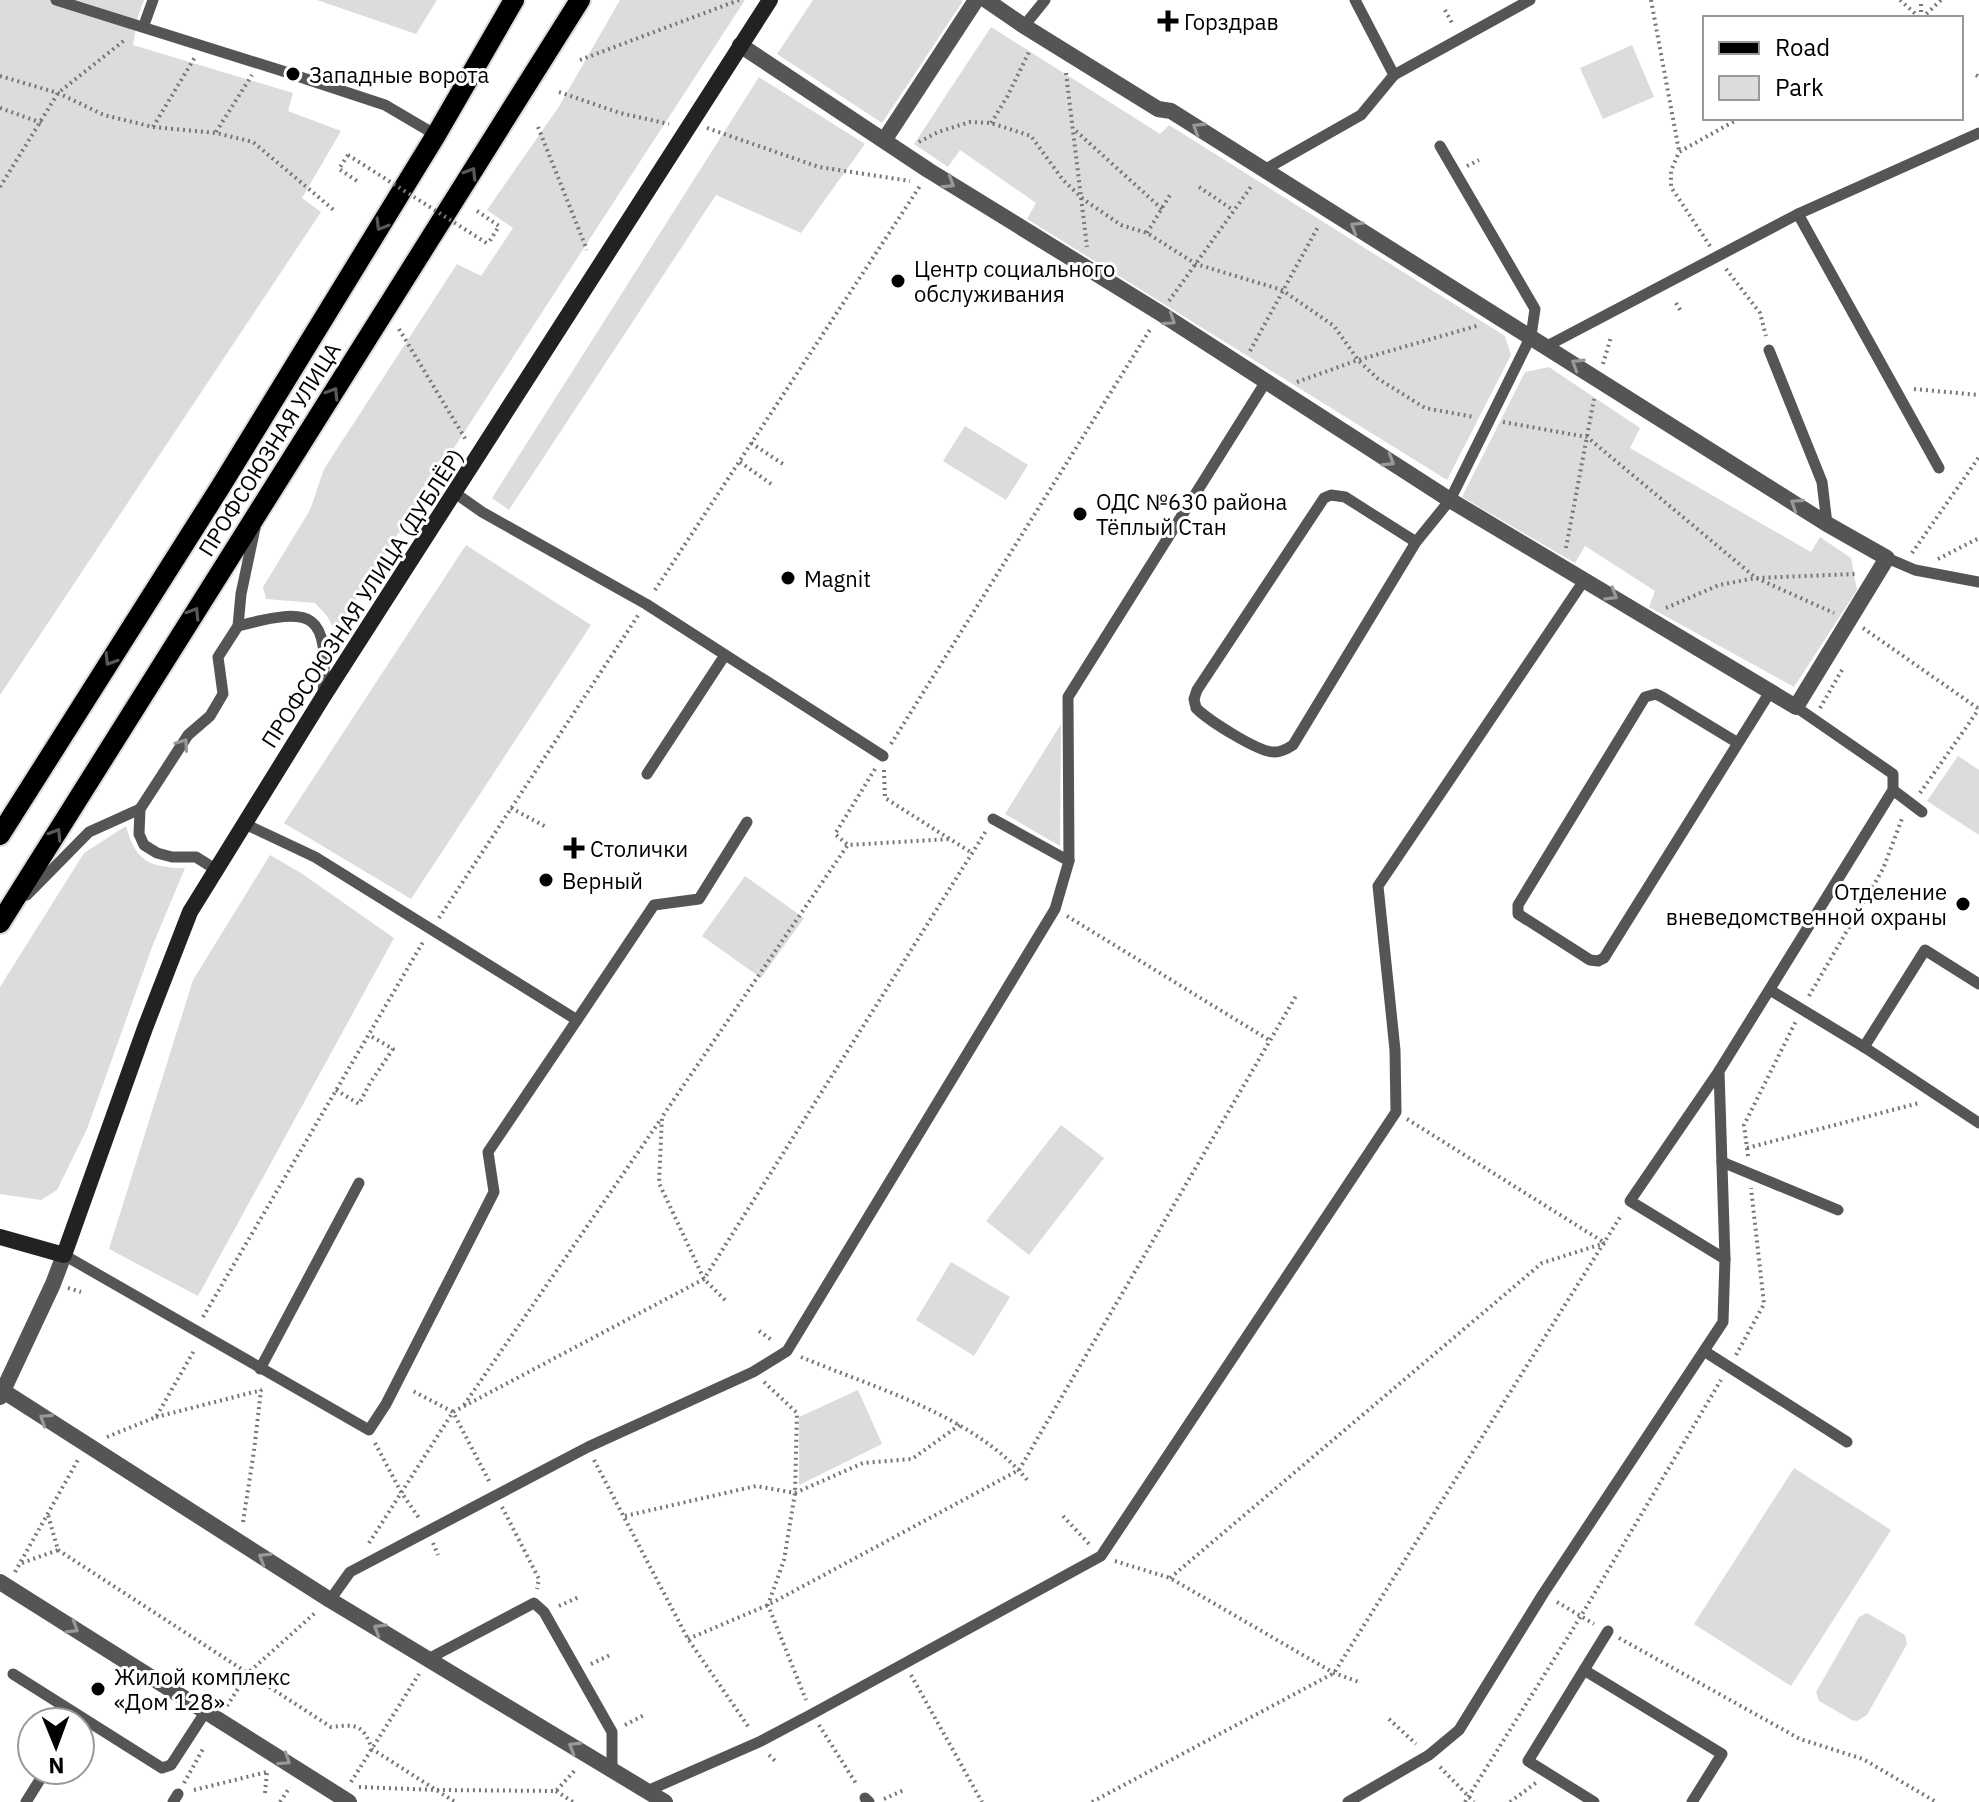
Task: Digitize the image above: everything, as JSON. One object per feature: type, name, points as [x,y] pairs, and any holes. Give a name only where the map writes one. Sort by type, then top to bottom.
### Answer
[{"type":"main road","name":"ПРОФСОЮЗНАЯ УЛИЦА","points":[[0,835],[228,474],[436,135],[514,0]]},
{"type":"main road","name":"ПРОФСОЮЗНАЯ УЛИЦА","points":[[2,920],[580,0]]},
{"type":"street","name":"ПРОФСОЮЗНАЯ УЛИЦА (ДУБЛЁР)","points":[[64,1255],[190,912],[323,697],[770,0]]},
{"type":"street","points":[[885,139],[976,0]]},
{"type":"street","points":[[740,45],[902,151],[925,176],[1088,269],[1450,500],[1796,707],[1887,558],[1827,524],[1171,111],[1158,109],[986,0]]},
{"type":"street","points":[[0,1237],[64,1255],[2,1394],[330,1600],[665,1802]]},
{"type":"street","points":[[4,1584],[349,1802]]},
{"type":"lane","points":[[56,0],[144,25],[385,105],[436,135]]},
{"type":"lane","points":[[144,25],[153,0]]},
{"type":"lane","points":[[1030,30],[1045,0]]},
{"type":"lane","points":[[1355,0],[1394,75]]},
{"type":"lane","points":[[1264,170],[1361,115],[1394,75],[1530,0]]},
{"type":"lane","points":[[1547,346],[1798,214],[1979,133]]},
{"type":"lane","points":[[1416,542],[1345,497],[1324,498],[1197,690],[1194,699],[1196,708],[1272,753],[1284,751],[1293,745],[1416,542],[1450,500],[1531,336],[1535,309],[1440,146]]},
{"type":"lane","points":[[1798,214],[1939,468]]},
{"type":"lane","points":[[1769,350],[1822,482],[1827,524]]},
{"type":"lane","points":[[330,1600],[350,1572],[495,1494],[588,1447],[753,1372],[787,1351],[1055,909],[1069,861],[1068,697],[1271,386]]},
{"type":"lane","points":[[455,493],[482,512],[646,604],[883,756]]},
{"type":"lane","points":[[215,869],[196,857],[172,857],[144,845],[139,834],[140,809],[188,735],[210,716],[223,694],[218,657],[238,626],[241,594],[259,510]]},
{"type":"lane","points":[[1887,558],[1915,570],[1979,582]]},
{"type":"lane","points":[[647,1791],[759,1742],[1101,1556],[1396,1112],[1395,1050],[1378,886],[1585,579]]},
{"type":"lane","points":[[238,626],[287,616],[307,618],[318,628],[324,641],[323,697]]},
{"type":"lane","points":[[647,774],[725,655]]},
{"type":"lane","points":[[1738,743],[1656,694],[1645,697],[1518,905],[1518,914],[1590,960],[1604,958],[1770,692]]},
{"type":"lane","points":[[1725,1259],[1630,1201],[1719,1071],[1893,790],[1893,774],[1796,707]]},
{"type":"lane","points":[[1893,790],[1916,808]]},
{"type":"lane","points":[[2,920],[89,832],[140,809]]},
{"type":"lane","points":[[993,819],[1069,861]]},
{"type":"lane","points":[[64,1255],[369,1430],[397,1382],[494,1192],[488,1152],[654,905],[699,899],[747,822]]},
{"type":"lane","points":[[245,824],[315,857],[577,1020]]},
{"type":"lane","points":[[1864,1047],[1925,950],[1979,984]]},
{"type":"lane","points":[[1770,990],[1979,1123]]},
{"type":"lane","points":[[1348,1802],[1429,1755],[1459,1730],[1543,1594],[1723,1322],[1725,1259],[1719,1071]]},
{"type":"lane","points":[[1722,1162],[1838,1210]]},
{"type":"lane","points":[[260,1369],[359,1183]]},
{"type":"lane","points":[[1704,1351],[1847,1442]]},
{"type":"lane","points":[[428,1659],[534,1603],[544,1612],[612,1732],[612,1770]]},
{"type":"lane","points":[[1594,1802],[1528,1761],[1608,1631]]},
{"type":"lane","points":[[1584,1670],[1722,1754],[1692,1802]]},
{"type":"lane","points":[[13,1674],[59,1706]]},
{"type":"lane","points":[[96,1729],[165,1768],[171,1765],[213,1715]]},
{"type":"path","points":[[580,60],[739,0]]},
{"type":"path","points":[[1651,0],[1679,152],[1671,171],[1671,187],[1717,257]]},
{"type":"path","points":[[1900,0],[1919,16]]},
{"type":"path","points":[[1923,16],[1941,0]]},
{"type":"path","points":[[0,187],[58,93],[144,25]]},
{"type":"path","points":[[991,123],[1007,97],[1030,30]]},
{"type":"path","points":[[153,127],[203,45]]},
{"type":"path","points":[[1062,50],[1075,129],[1088,269]]},
{"type":"path","points":[[216,133],[260,63]]},
{"type":"path","points":[[0,76],[58,93],[104,115],[153,127],[216,133],[253,142],[335,211]]},
{"type":"path","points":[[559,92],[620,113],[669,124]]},
{"type":"path","points":[[0,108],[42,123]]},
{"type":"path","points":[[1679,152],[1736,120]]},
{"type":"path","points":[[156,1417],[195,1349],[205,1311],[431,929],[925,176],[819,167],[690,122]]},
{"type":"path","points":[[902,151],[938,132],[970,122],[991,123],[1031,136],[1063,180],[1083,199],[1121,225],[1147,233],[1196,264],[1282,290],[1334,326],[1358,360],[1377,378],[1425,408],[1587,437],[1756,578],[1850,621],[1883,640],[1979,709],[1916,808],[1897,830],[1883,869],[1801,1010]]},
{"type":"path","points":[[538,127],[596,271]]},
{"type":"path","points":[[1075,129],[1162,209]]},
{"type":"path","points":[[357,181],[339,169],[348,155],[488,244],[499,226],[477,211]]},
{"type":"path","points":[[950,839],[848,845],[835,834],[1160,313],[1264,170]]},
{"type":"path","points":[[1199,187],[1233,210]]},
{"type":"path","points":[[1147,233],[1170,195]]},
{"type":"path","points":[[1241,367],[1328,209]]},
{"type":"path","points":[[1730,275],[1760,313],[1769,350]]},
{"type":"path","points":[[1676,303],[1682,313]]},
{"type":"path","points":[[1271,386],[1502,318]]},
{"type":"path","points":[[399,329],[466,441]]},
{"type":"path","points":[[1562,566],[1599,378],[1611,337]]},
{"type":"path","points":[[1895,388],[1979,395]]},
{"type":"path","points":[[751,443],[786,466]]},
{"type":"path","points":[[1647,616],[1719,585],[1756,578],[1855,574],[1887,558],[1914,552],[1979,457]]},
{"type":"path","points":[[739,461],[774,486]]},
{"type":"path","points":[[1915,570],[1979,538]]},
{"type":"path","points":[[883,756],[885,798],[973,853]]},
{"type":"path","points":[[511,808],[548,828]]},
{"type":"path","points":[[350,1572],[453,1412],[704,1279],[993,819]]},
{"type":"path","points":[[462,1407],[848,845]]},
{"type":"path","points":[[1055,909],[1269,1040]]},
{"type":"path","points":[[688,1639],[768,1605],[1019,1470],[1296,996]]},
{"type":"path","points":[[336,1090],[359,1104],[372,1085],[393,1049],[369,1035]]},
{"type":"path","points":[[1747,1148],[1940,1098]]},
{"type":"path","points":[[1396,1112],[1605,1243]]},
{"type":"path","points":[[662,1117],[659,1183],[704,1279],[725,1300]]},
{"type":"path","points":[[1092,1802],[1334,1673],[1630,1201]]},
{"type":"path","points":[[1359,1682],[1334,1673],[1170,1578],[1542,1263],[1605,1243]]},
{"type":"path","points":[[759,1331],[787,1351],[961,1424],[1019,1470],[1028,1481]]},
{"type":"path","points":[[753,1372],[797,1413],[795,1493],[784,1560],[768,1605],[812,1714],[870,1801],[904,1790]]},
{"type":"path","points":[[397,1382],[453,1412],[539,1579],[534,1603]]},
{"type":"path","points":[[4,1584],[19,1564],[86,1446],[156,1417],[286,1383]]},
{"type":"path","points":[[239,1543],[261,1390]]},
{"type":"path","points":[[624,1516],[756,1486],[795,1493],[863,1463],[912,1459],[961,1424]]},
{"type":"path","points":[[369,1430],[401,1492],[428,1530]]},
{"type":"path","points":[[588,1447],[688,1639],[759,1742]]},
{"type":"path","points":[[48,1512],[58,1550],[331,1727],[360,1727],[372,1749],[455,1802]]},
{"type":"path","points":[[19,1564],[58,1550]]},
{"type":"path","points":[[1543,1594],[1800,1739],[1863,1759],[1936,1802]]},
{"type":"path","points":[[544,1612],[579,1597]]},
{"type":"path","points":[[175,1798],[213,1715],[248,1673],[330,1600]]},
{"type":"path","points":[[578,1671],[610,1655]]},
{"type":"path","points":[[428,1659],[349,1786],[556,1791],[573,1802]]},
{"type":"path","points":[[905,1664],[982,1802]]},
{"type":"path","points":[[612,1732],[644,1715]]},
{"type":"path","points":[[556,1791],[588,1755]]},
{"type":"path","points":[[175,1798],[292,1765]]},
{"type":"path","points":[[265,1793],[267,1771]]},
{"type":"path","points":[[1510,1802],[1548,1774]]},
{"type":"path","points":[[280,1802],[290,1787]]},
{"type":"green space","points":[[0,0],[144,0],[133,45],[293,93],[288,111],[341,131],[302,198],[321,212],[0,695]]},
{"type":"green space","points":[[317,0],[437,0],[416,34]]},
{"type":"green space","points":[[620,0],[745,0],[335,631],[315,603],[266,599],[263,587],[310,510],[324,469],[457,264],[481,276],[513,228],[487,210],[558,108]]},
{"type":"green space","points":[[813,0],[963,1],[882,123],[777,54]]},
{"type":"green space","points":[[991,27],[1160,134],[1169,125],[1505,336],[1511,355],[1447,480],[1027,219],[1036,203],[960,150],[948,167],[914,144]]},
{"type":"green space","points":[[1632,45],[1654,97],[1603,119],[1580,68]]},
{"type":"green space","points":[[759,77],[865,144],[801,233],[716,195],[509,510],[492,498]]},
{"type":"green space","points":[[1549,367],[1640,428],[1630,448],[1811,552],[1820,537],[1851,558],[1857,590],[1794,687],[1649,607],[1655,591],[1585,546],[1575,563],[1462,497],[1525,372]]},
{"type":"green space","points":[[965,426],[1028,465],[1006,500],[943,461]]},
{"type":"green space","points":[[466,545],[591,625],[411,899],[284,823]]},
{"type":"green space","points":[[1061,724],[1060,846],[1005,814]]},
{"type":"green space","points":[[1958,756],[1979,770],[1979,835],[1927,801]]},
{"type":"green space","points":[[126,826],[134,847],[146,860],[162,866],[185,868],[152,947],[87,1129],[57,1190],[41,1200],[0,1194],[0,987],[84,853]]},
{"type":"green space","points":[[270,855],[394,938],[198,1296],[109,1249],[193,980]]},
{"type":"green space","points":[[745,876],[804,918],[761,978],[702,936]]},
{"type":"green space","points":[[1061,1125],[1104,1158],[1029,1255],[986,1221]]},
{"type":"green space","points":[[951,1262],[1010,1297],[974,1356],[916,1320]]},
{"type":"green space","points":[[858,1390],[882,1444],[799,1485],[799,1417]]},
{"type":"green space","points":[[1794,1468],[1891,1530],[1791,1686],[1694,1624]]},
{"type":"green space","points":[[1867,1613],[1905,1635],[1907,1644],[1867,1715],[1857,1721],[1819,1701],[1816,1692],[1859,1617]]},
{"type":"place","name":"Горздрав","points":[[1168,21]]},
{"type":"place","name":"Западные ворота","points":[[293,74]]},
{"type":"place","name":"Центр социального обслуживания","points":[[898,281]]},
{"type":"place","name":"ОДС №630 района Тёплый Стан","points":[[1080,514]]},
{"type":"place","name":"Magnit","points":[[788,578]]},
{"type":"place","name":"Столички","points":[[574,848]]},
{"type":"place","name":"Верный","points":[[546,880]]},
{"type":"place","name":"Отделение вневедомственной охраны","points":[[1963,904]]},
{"type":"place","name":"Жилой комплекс «Дом 128»","points":[[98,1689]]}]
